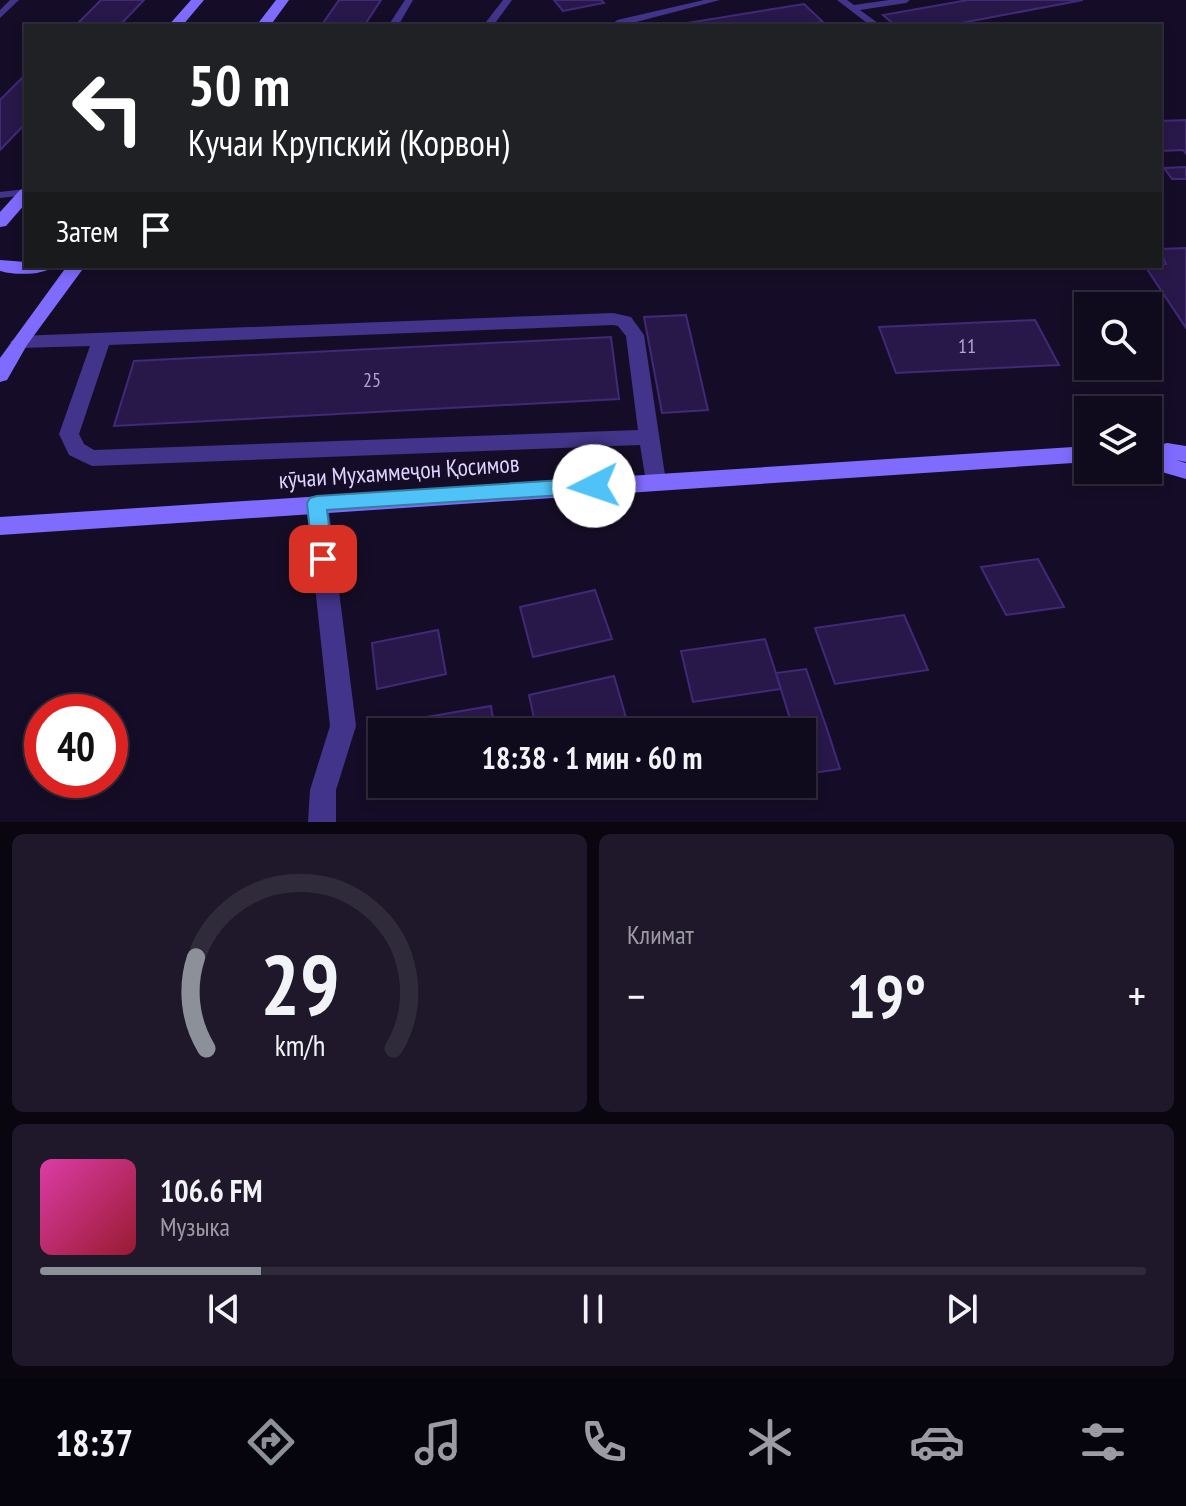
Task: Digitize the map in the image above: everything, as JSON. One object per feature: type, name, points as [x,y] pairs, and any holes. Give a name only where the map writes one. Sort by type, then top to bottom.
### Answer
[{"type":"street","points":[[177,24],[198,0]]},
{"type":"street","points":[[265,24],[283,0]]},
{"type":"street","points":[[0,222],[24,195]]},
{"type":"street","points":[[0,265],[24,267]]},
{"type":"street","points":[[0,375],[19,342],[74,268]]},
{"type":"street","points":[[19,342],[624,321],[635,335],[655,482]]},
{"type":"street","points":[[102,339],[69,434],[71,444],[80,453],[92,458],[649,437]]},
{"type":"street","points":[[1167,453],[1186,471]]},
{"type":"street","name":"кӯчаи Мухаммеҷон Қосимов","points":[[0,526],[1074,455]]},
{"type":"street","points":[[317,503],[343,726],[323,790],[322,822]]},
{"type":"lane","points":[[0,15],[15,0]]},
{"type":"lane","points":[[394,24],[409,0]]},
{"type":"lane","points":[[490,24],[508,0]]},
{"type":"lane","points":[[618,24],[716,0]]},
{"type":"lane","points":[[841,0],[874,24]]},
{"type":"lane","points":[[854,8],[906,0]]},
{"type":"lane","points":[[0,195],[24,193]]},
{"type":"building","points":[[101,0],[144,0],[121,24],[77,24]]},
{"type":"building","points":[[339,0],[381,0],[365,24],[322,24]]},
{"type":"building","points":[[554,0],[601,0],[604,3],[563,11]]},
{"type":"building","points":[[968,0],[1083,0],[956,24],[894,24],[883,15]]},
{"type":"building","points":[[804,4],[823,22],[810,24],[681,24]]},
{"type":"building","points":[[24,76],[24,125],[0,150],[0,100]]},
{"type":"building","points":[[1186,120],[1186,154],[1183,150],[1162,151],[1162,121]]},
{"type":"building","points":[[1186,167],[1186,179],[1172,179],[1164,168]]},
{"type":"building","points":[[1186,248],[1186,328],[1146,268],[1162,268],[1162,264],[1166,264],[1162,249]]},
{"type":"building","points":[[686,315],[708,410],[662,413],[644,317]]},
{"type":"building","points":[[1035,320],[1059,365],[896,373],[879,327]]},
{"type":"building","points":[[611,337],[619,399],[114,426],[134,361]]},
{"type":"building","points":[[1038,559],[1064,607],[1006,615],[981,567]]},
{"type":"building","points":[[595,590],[612,639],[533,657],[520,607]]},
{"type":"building","points":[[904,615],[928,670],[835,684],[815,628]]},
{"type":"building","points":[[438,630],[446,674],[377,689],[372,643]]},
{"type":"building","points":[[765,639],[781,689],[693,702],[681,651]]},
{"type":"building","points":[[806,669],[840,769],[816,773],[816,718],[790,718],[776,673]]},
{"type":"building","points":[[614,676],[626,718],[534,718],[529,695]]},
{"type":"building","points":[[491,706],[493,718],[420,718]]},
{"type":"route","points":[[323,559],[317,503],[594,486]]}]
